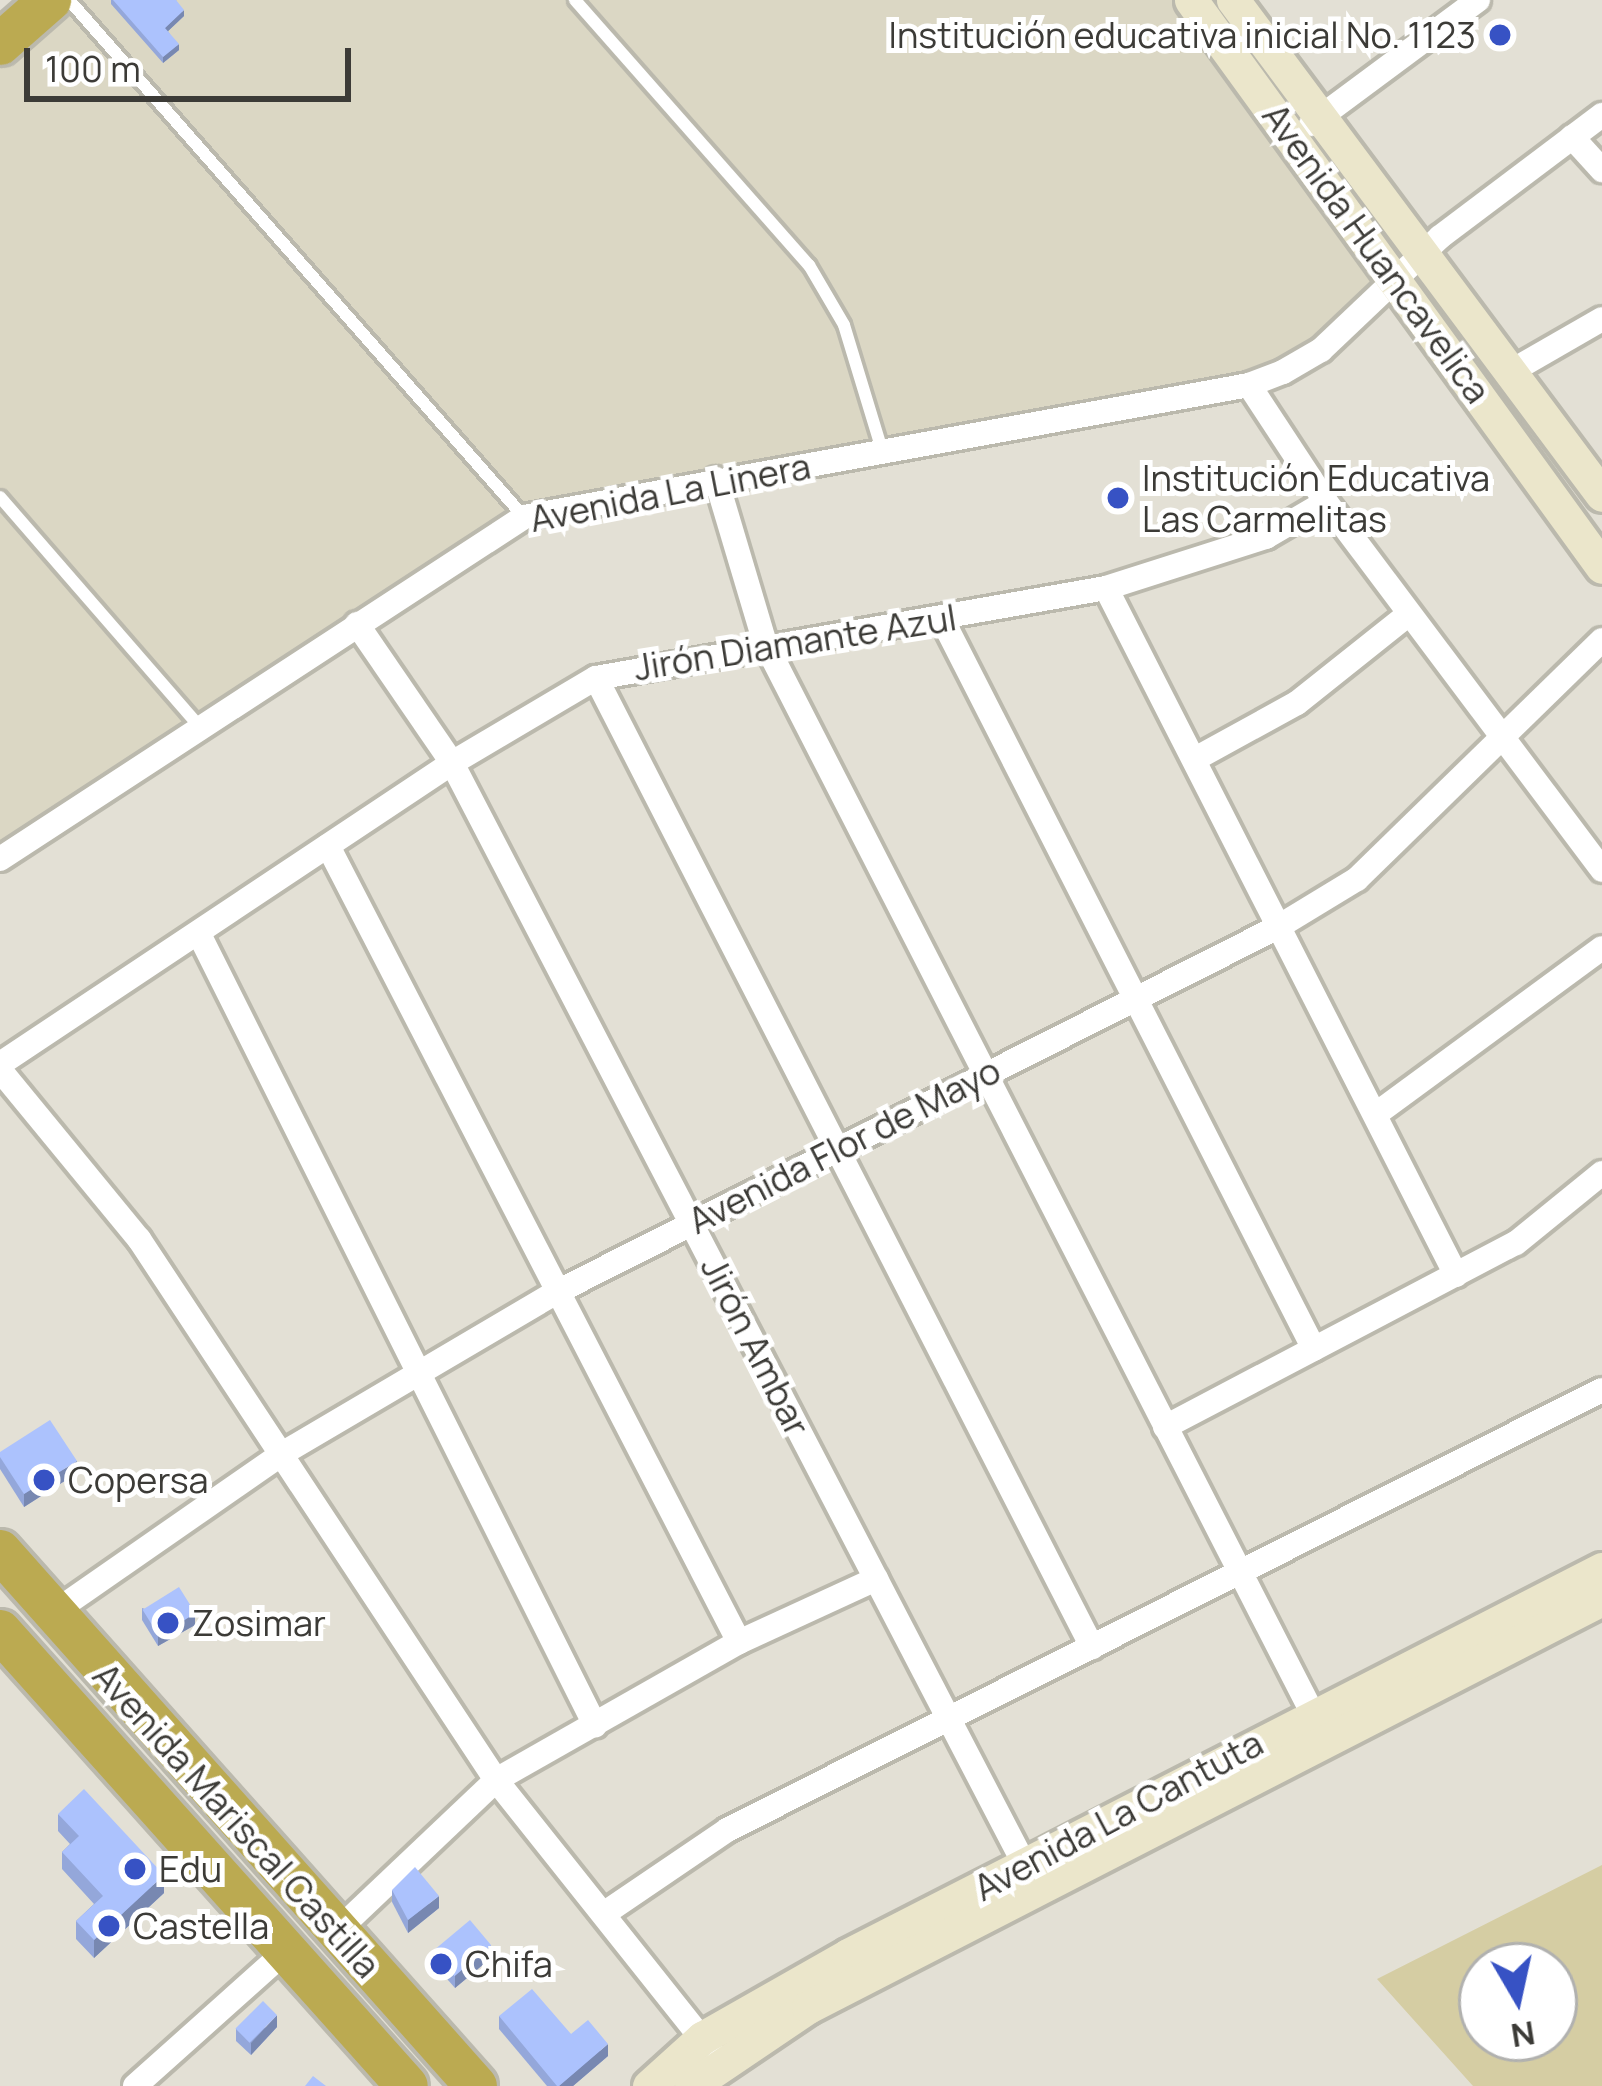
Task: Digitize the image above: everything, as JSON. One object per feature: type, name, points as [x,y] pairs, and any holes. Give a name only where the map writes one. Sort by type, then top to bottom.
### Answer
[{"type":"highway","points":[[0,44],[50,0]]},
{"type":"highway","name":"Avenida Mariscal Castilla","points":[[0,1551],[476,2086]]},
{"type":"highway","name":"Avenida Mariscal Castilla","points":[[0,1631],[407,2086]]},
{"type":"main road","name":"Avenida Huancavelica","points":[[1191,0],[1426,251],[1602,496]]},
{"type":"main road","name":"Avenida Huancavelica","points":[[1233,0],[1397,280],[1602,567]]},
{"type":"main road","name":"Avenida La Cantuta","points":[[650,2086],[1602,1569]]},
{"type":"main road","name":"Avenida La Cantuta","points":[[1319,1725],[1602,1598]]},
{"type":"main road","name":"Avenida La Cantuta","points":[[691,2086],[711,2050]]},
{"type":"street","points":[[1306,127],[1478,0]]},
{"type":"street","name":"Avenida La Linera","points":[[0,859],[524,518],[716,479],[1249,385],[1321,350],[1426,251],[1602,115]]},
{"type":"street","points":[[1572,137],[1602,170]]},
{"type":"street","points":[[1510,372],[1602,319]]},
{"type":"street","points":[[1249,385],[1326,502],[1602,870]]},
{"type":"street","points":[[716,479],[765,644],[1319,1725]]},
{"type":"street","name":"Jirón Diamante Azul","points":[[0,1067],[452,763],[596,678],[765,644],[943,619],[1106,588],[1266,537],[1326,502]]},
{"type":"street","points":[[1106,588],[1456,1275]]},
{"type":"street","points":[[1196,759],[1297,703],[1409,614]]},
{"type":"street","points":[[943,619],[1314,1349]]},
{"type":"street","name":"Jirón Ambar","points":[[357,624],[452,763],[1030,1876]]},
{"type":"street","name":"Avenida Flor de Mayo","points":[[52,1613],[285,1452],[557,1292],[1278,927],[1357,879],[1602,640]]},
{"type":"street","points":[[596,678],[833,1151],[1092,1647]]},
{"type":"street","points":[[328,846],[739,1642]]},
{"type":"street","points":[[199,934],[596,1725]]},
{"type":"street","points":[[1376,1114],[1602,948]]},
{"type":"street","points":[[0,1067],[140,1239],[285,1452],[496,1780],[711,2050]]},
{"type":"street","points":[[1165,1427],[1516,1243],[1602,1173]]},
{"type":"street","points":[[605,1913],[727,1830],[1602,1390]]},
{"type":"street","points":[[336,1931],[496,1780],[739,1642],[877,1579]]},
{"type":"street","points":[[135,2086],[285,1952]]},
{"type":"lane","points":[[69,0],[524,518]]},
{"type":"lane","points":[[575,0],[809,265],[844,325],[882,450]]},
{"type":"lane","points":[[0,497],[201,728]]},
{"type":"shaded area","points":[[65,0],[1182,0],[1389,282],[1330,329],[1241,379],[550,500],[503,519],[0,849],[0,56]]},
{"type":"shaded area","points":[[1602,1865],[1602,2086],[1473,2086],[1377,1979]]},
{"type":"building","points":[[113,0],[176,0],[184,10],[165,28],[179,44],[163,57]]},
{"type":"building","points":[[50,1420],[77,1461],[24,1494],[0,1452]]},
{"type":"building","points":[[179,1587],[195,1613],[159,1636],[143,1610]]},
{"type":"building","points":[[84,1789],[164,1875],[94,1940],[76,1921],[103,1896],[62,1852],[79,1836],[58,1814]]},
{"type":"building","points":[[415,1867],[439,1896],[408,1920],[392,1890]]},
{"type":"building","points":[[470,1920],[491,1945],[454,1976],[433,1951]]},
{"type":"building","points":[[532,1989],[571,2034],[588,2020],[608,2044],[559,2086],[499,2016]]},
{"type":"building","points":[[263,2001],[277,2015],[250,2043],[235,2029]]},
{"type":"building","points":[[313,2076],[326,2086],[305,2086]]},
{"type":"place","name":"Institución educativa inicial No. 1123","points":[[1500,35]]},
{"type":"place","name":"Institución Educativa Las Carmelitas","points":[[1118,498]]},
{"type":"place","name":"Copersa","points":[[44,1480]]},
{"type":"place","name":"Zosimar","points":[[168,1623]]},
{"type":"place","name":"Edu","points":[[135,1869]]},
{"type":"place","name":"Castella","points":[[109,1926]]},
{"type":"place","name":"Chifa","points":[[441,1964]]}]
